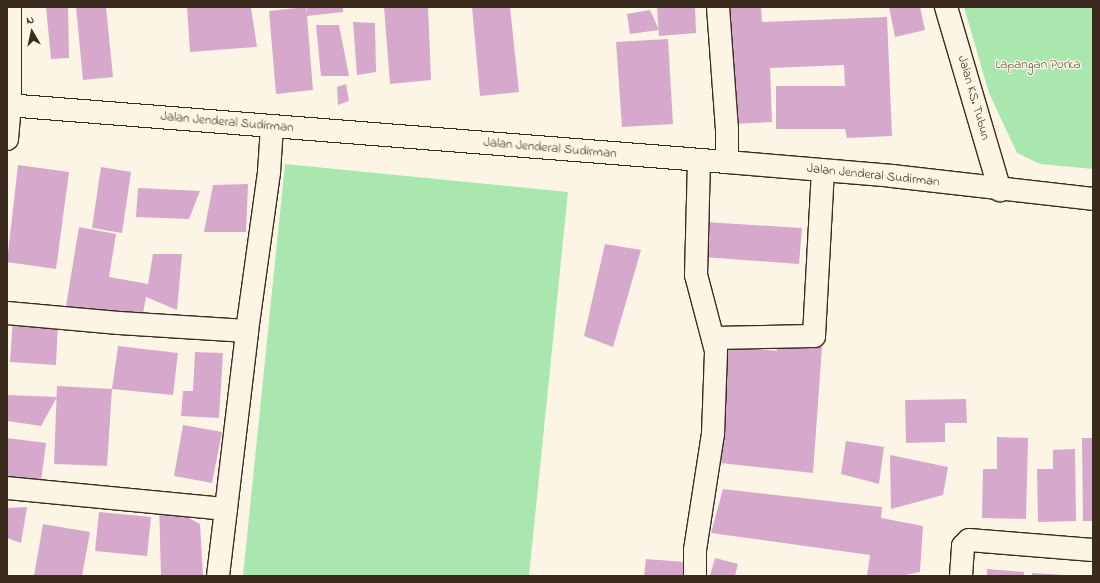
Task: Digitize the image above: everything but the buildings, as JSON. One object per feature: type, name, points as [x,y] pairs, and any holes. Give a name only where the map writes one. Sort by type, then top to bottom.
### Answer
[{"type":"street","points":[[7,138],[9,105],[10,7]]},
{"type":"street","points":[[718,7],[727,129],[727,162]]},
{"type":"street","name":"Jalan KS. Tubun","points":[[946,7],[1000,190]]},
{"type":"street","name":"Jalan Jenderal Sudirman","points":[[9,105],[892,176],[1000,190],[1093,199]]},
{"type":"street","points":[[218,576],[247,330],[269,172],[272,127]]},
{"type":"street","points":[[695,576],[695,550],[713,434],[716,351],[696,275],[699,161]]},
{"type":"street","points":[[713,338],[814,336],[824,171]]},
{"type":"street","points":[[7,313],[119,323],[247,330]]},
{"type":"street","points":[[7,488],[226,509]]},
{"type":"street","points":[[961,576],[963,546],[968,540],[1093,550]]},
{"type":"green space","name":"Lapangan Porka","points":[[964,7],[1093,7],[1093,169],[1040,164],[1017,153],[989,93]]},
{"type":"green space","points":[[285,164],[568,192],[529,576],[243,576]]}]
